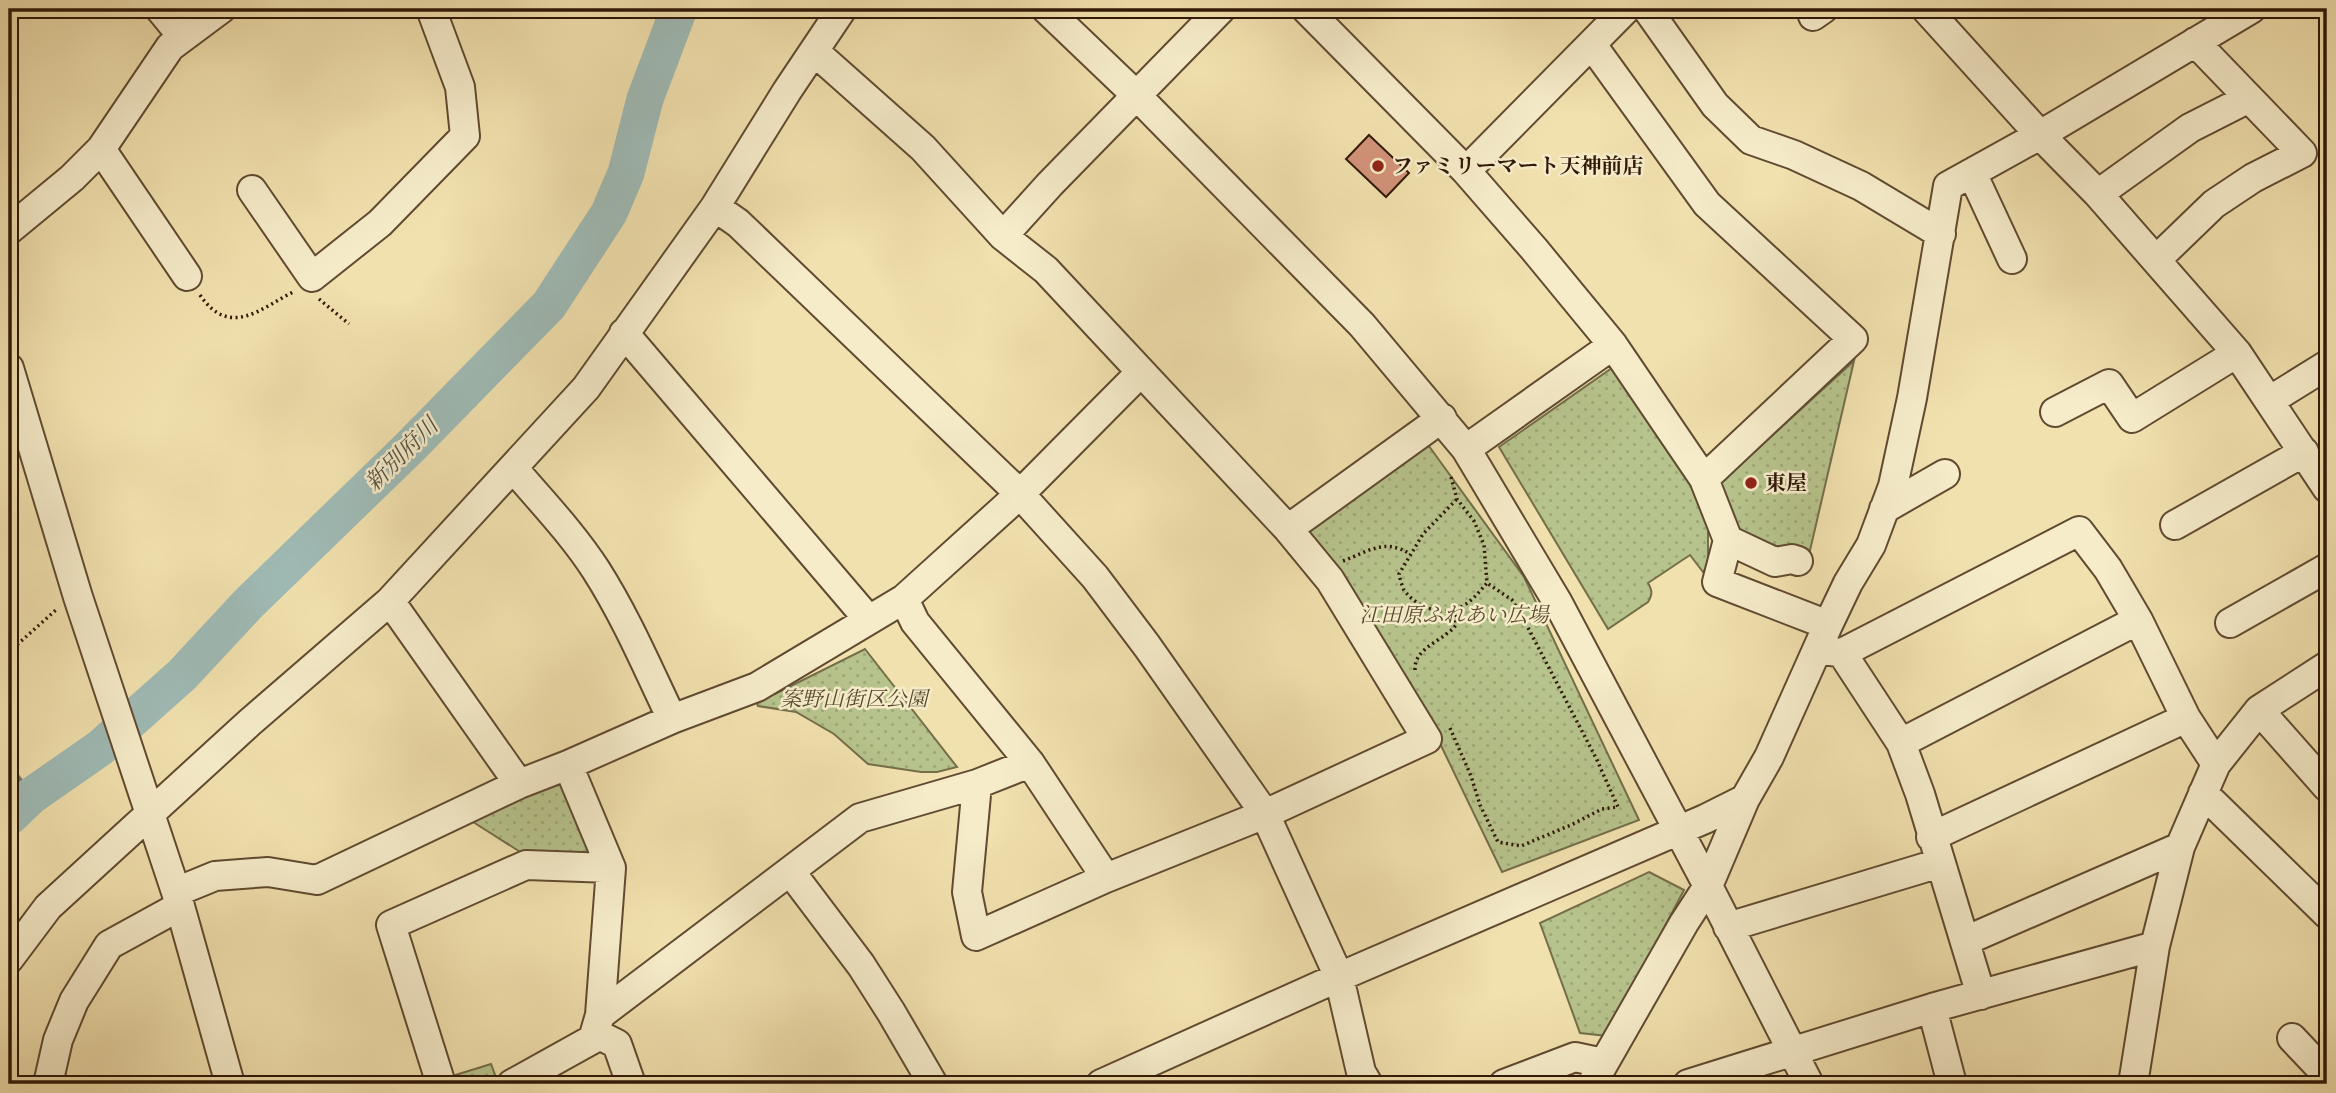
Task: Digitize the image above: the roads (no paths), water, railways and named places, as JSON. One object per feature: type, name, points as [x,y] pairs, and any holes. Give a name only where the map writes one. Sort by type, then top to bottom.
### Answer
[{"type":"street","points":[[160,9],[183,37]]},
{"type":"street","points":[[9,230],[72,178],[101,149],[170,47],[221,9]]},
{"type":"street","points":[[252,190],[312,277],[390,213],[465,136],[460,87],[431,9]]},
{"type":"street","points":[[9,959],[48,906],[147,805],[249,723],[390,601],[514,470],[586,388],[715,207],[842,9]]},
{"type":"street","points":[[1046,9],[1137,96],[1362,325],[1466,449],[1558,603],[1809,1084]]},
{"type":"street","points":[[1003,236],[1050,184],[1221,9]]},
{"type":"street","points":[[1307,9],[1466,171],[1613,345],[1704,479],[1728,540],[1717,582],[1830,642],[1901,743],[1920,794],[1981,995]]},
{"type":"street","points":[[1466,171],[1626,9]]},
{"type":"street","points":[[1647,9],[1715,105],[1751,140],[1794,155],[1861,186],[1941,234]]},
{"type":"street","points":[[1926,9],[2039,135],[2098,194],[2237,353],[2327,488]]},
{"type":"street","points":[[1504,1084],[1575,1057],[1598,1074],[1708,886],[1745,799],[1830,642],[1848,583],[1871,545],[1893,486],[1912,398],[1948,186],[2251,9]]},
{"type":"street","points":[[2157,260],[2214,204],[2253,178],[2302,153],[2195,42]]},
{"type":"street","points":[[1592,45],[1707,204],[1853,339],[1704,479]]},
{"type":"street","points":[[815,52],[923,148],[1003,236],[1046,270],[1288,529],[1330,580],[1427,739],[1265,814],[1106,878],[976,936],[967,892],[977,784]]},
{"type":"street","points":[[2098,194],[2190,128],[2249,98]]},
{"type":"street","points":[[101,149],[187,276]]},
{"type":"street","points":[[1972,173],[2012,259]]},
{"type":"street","points":[[715,207],[738,223],[1020,494],[1095,577],[1147,646],[1265,814],[1339,977],[1361,1072],[1368,1084]]},
{"type":"street","points":[[624,333],[868,619]]},
{"type":"street","points":[[1466,449],[1613,345]]},
{"type":"street","points":[[2055,412],[2109,384],[2132,418],[2237,353]]},
{"type":"street","points":[[2269,401],[2327,365]]},
{"type":"street","points":[[9,368],[78,594],[178,899],[230,1084]]},
{"type":"street","points":[[48,1084],[58,1041],[74,1001],[109,945],[152,920],[178,899],[215,876],[268,872],[317,880],[519,784],[672,719],[757,687],[904,599],[1020,494],[1141,372]]},
{"type":"street","points":[[1288,529],[1442,418]]},
{"type":"street","points":[[2175,525],[2304,452]]},
{"type":"street","points":[[514,470],[566,528],[594,568],[611,595],[672,719]]},
{"type":"street","points":[[1884,509],[1945,474]]},
{"type":"street","points":[[1830,642],[2079,531],[2108,569],[2138,620],[2186,718],[2216,764]]},
{"type":"street","points":[[1728,540],[1775,562],[1792,559],[1798,561]]},
{"type":"street","points":[[2230,623],[2327,568]]},
{"type":"street","points":[[904,599],[915,622],[1030,763],[1106,878]]},
{"type":"street","points":[[390,601],[519,784]]},
{"type":"street","points":[[1901,743],[2138,620]]},
{"type":"street","points":[[2133,1084],[2155,946],[2180,847],[2216,764],[2259,710],[2327,666]]},
{"type":"street","points":[[2259,710],[2327,787]]},
{"type":"street","points":[[1728,928],[1936,850],[2186,718]]},
{"type":"street","points":[[597,1024],[860,818],[977,784],[1030,763]]},
{"type":"street","points":[[512,1084],[593,1039],[597,1024],[611,868],[568,765]]},
{"type":"street","points":[[2203,793],[2327,914]]},
{"type":"street","points":[[1101,1084],[1339,977],[1678,831],[1745,799]]},
{"type":"street","points":[[1965,941],[2180,847]]},
{"type":"street","points":[[441,1084],[391,925],[526,865],[611,868]]},
{"type":"street","points":[[790,871],[861,965],[933,1084]]},
{"type":"street","points":[[1688,1084],[1932,1008],[2155,946]]},
{"type":"street","points":[[1932,1008],[1952,1084]]},
{"type":"street","points":[[597,1024],[617,1044],[631,1084]]},
{"type":"street","points":[[2292,1038],[2327,1075]]},
{"type":"waterway","name":"新別府川","points":[[9,817],[31,796],[100,748],[182,675],[248,604],[410,447],[549,305],[609,213],[626,173],[645,99],[679,9]]},
{"type":"waterway","points":[[9,766],[31,796]]},
{"type":"place","name":"ファミリーマート天神前店","points":[[1378,166]]},
{"type":"place","name":"東屋","points":[[1751,483]]},
{"type":"park label","name":"江田原ふれあい広場","points":[[1454,615]]},
{"type":"park label","name":"案野山街区公園","points":[[854,699]]}]
